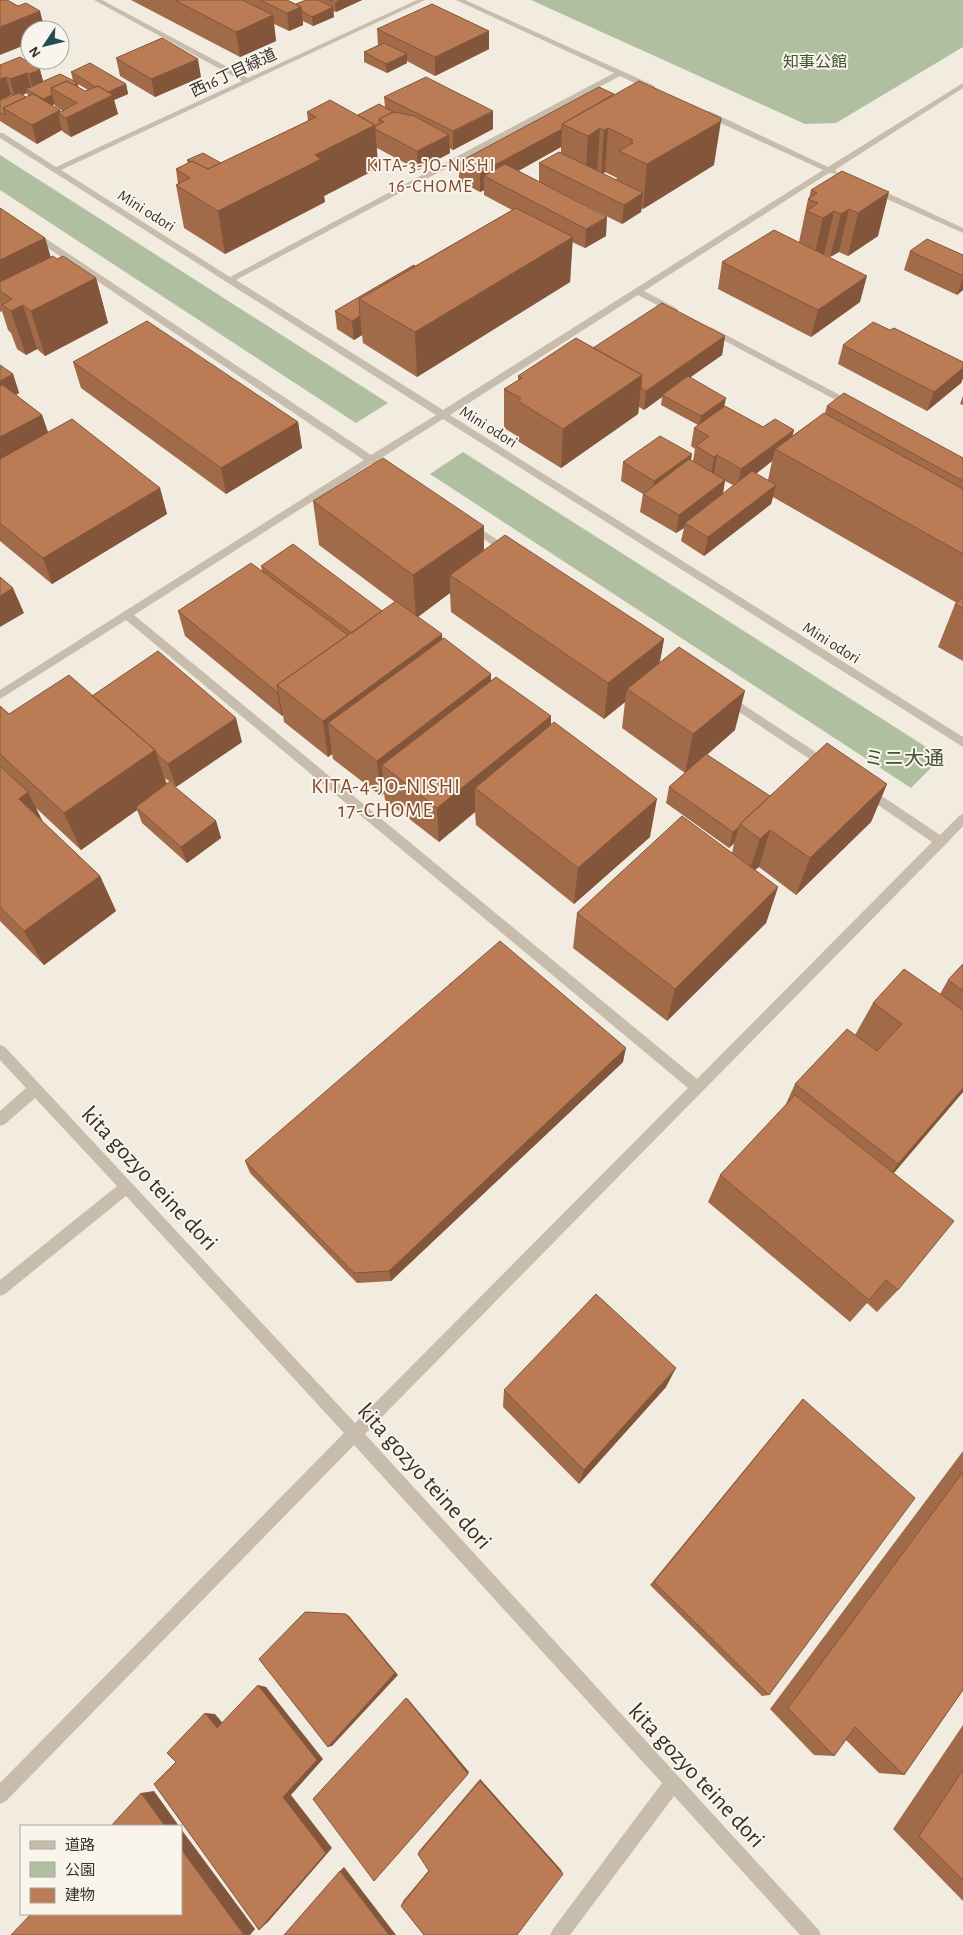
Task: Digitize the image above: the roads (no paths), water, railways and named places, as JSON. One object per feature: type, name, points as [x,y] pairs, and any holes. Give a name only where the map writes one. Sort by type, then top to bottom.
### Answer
[{"type":"street","points":[[97,0],[248,81]]},
{"type":"street","name":"西16丁目緑道","points":[[56,170],[422,0]]},
{"type":"street","points":[[459,0],[663,94]]},
{"type":"street","points":[[230,280],[620,74]]},
{"type":"street","points":[[0,695],[442,414],[833,172],[963,85]]},
{"type":"street","points":[[698,110],[833,172]]},
{"type":"street","name":"Mini odori","points":[[0,134],[963,743]]},
{"type":"street","points":[[869,188],[963,231]]},
{"type":"street","points":[[24,228],[388,470]]},
{"type":"street","points":[[638,291],[685,316]]},
{"type":"street","points":[[702,325],[859,409]]},
{"type":"street","points":[[462,520],[519,558]]},
{"type":"street","points":[[127,616],[698,1088]]},
{"type":"street","points":[[716,690],[839,773]]},
{"type":"street","points":[[856,784],[941,842]]},
{"type":"street","points":[[0,1795],[963,819]]},
{"type":"street","name":"kita gozyo teine dori","points":[[0,1051],[355,1434],[672,1784],[812,1935]]},
{"type":"street","points":[[0,1120],[35,1089]]},
{"type":"street","points":[[0,1289],[126,1187]]},
{"type":"street","points":[[559,1935],[672,1784]]},
{"type":"district","name":"KITA-3-JO-NISHI 16-CHOME","points":[[431,175]]},
{"type":"district","name":"KITA-4-JO-NISHI 17-CHOME","points":[[386,798]]},
{"type":"park label","name":"知事公館","points":[[815,61]]},
{"type":"park label","name":"ミニ大通","points":[[904,758]]}]
